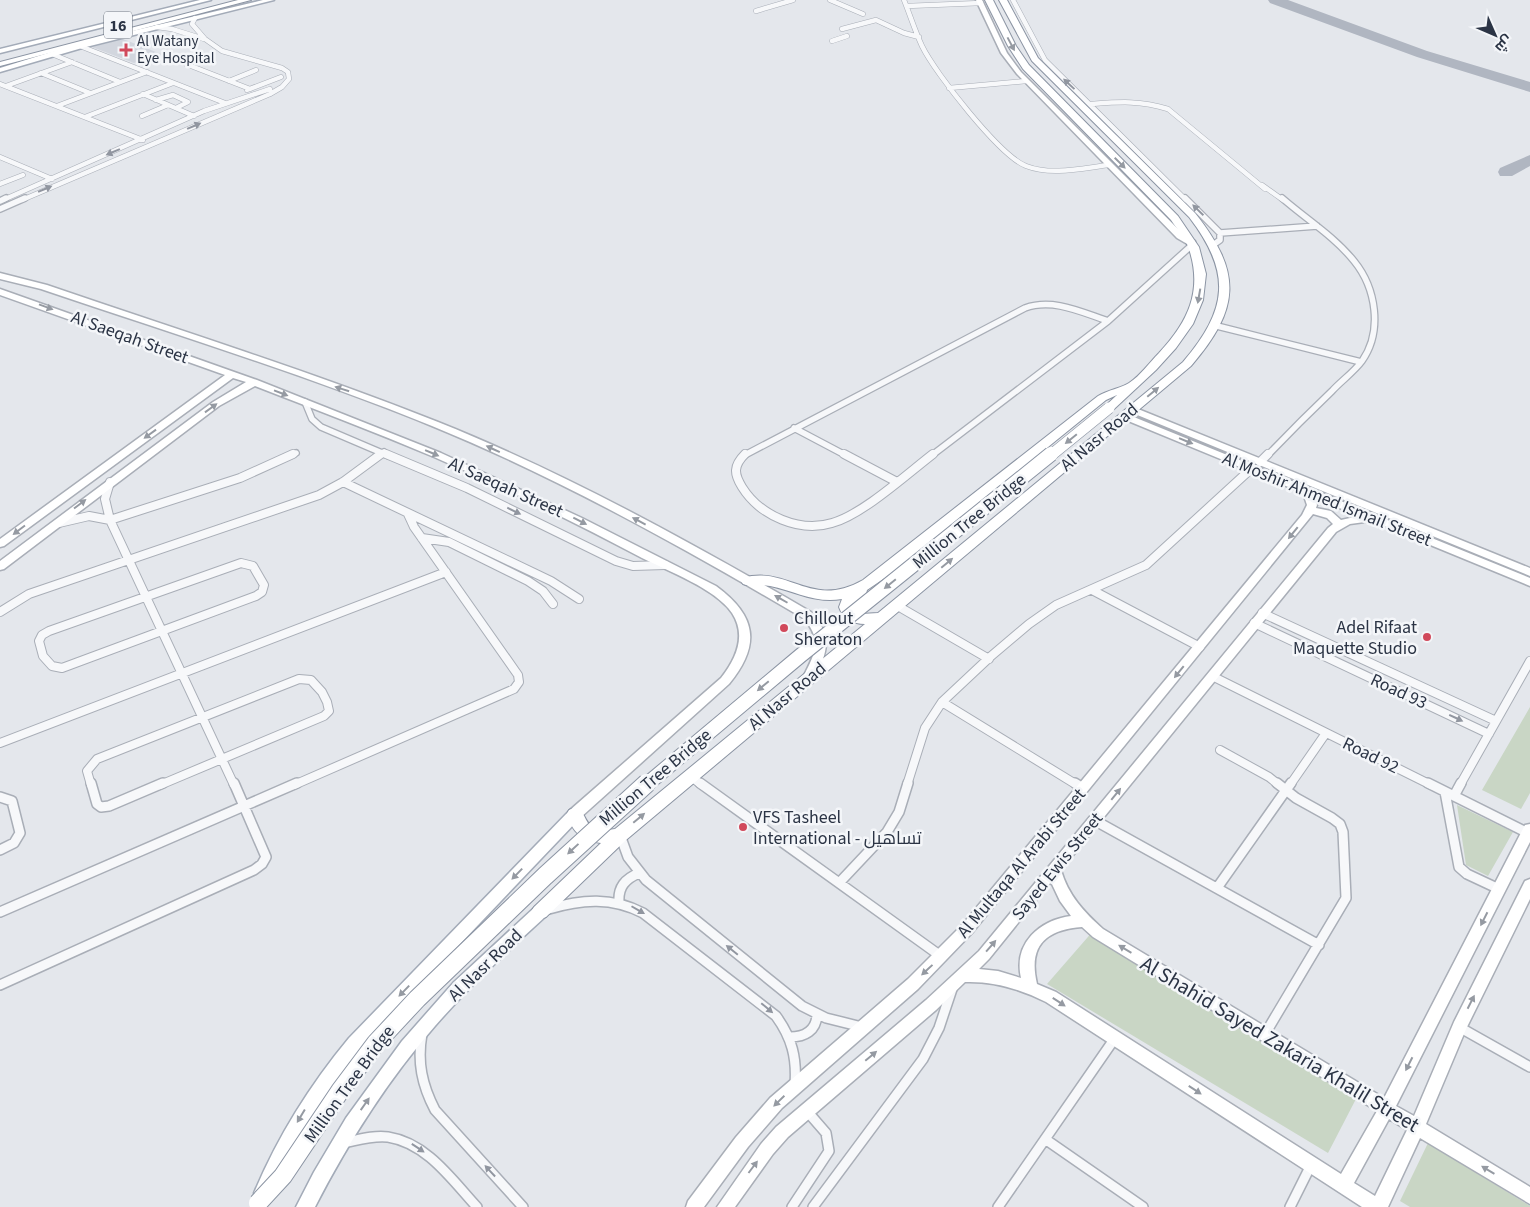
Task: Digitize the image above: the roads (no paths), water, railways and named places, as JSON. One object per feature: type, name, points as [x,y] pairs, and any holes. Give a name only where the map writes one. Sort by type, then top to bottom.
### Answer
[{"type":"highway","name":"16","points":[[0,64],[17,55],[222,0]]},
{"type":"highway","name":"16","points":[[0,56],[17,55],[92,38],[247,0]]},
{"type":"highway","name":"Al Nasr Road","points":[[540,912],[620,835],[1187,364],[1217,326],[1223,308],[1225,291],[1222,268],[1213,245],[1204,230],[1109,128],[1030,52],[1003,0]]},
{"type":"highway","name":"Al Nasr Road","points":[[983,1],[1016,53],[1057,105],[1175,218],[1192,244],[1201,281],[1196,308],[1181,336],[1109,408]]},
{"type":"highway","name":"16","points":[[129,29],[170,24]]},
{"type":"highway","name":"16","points":[[55,54],[92,38]]},
{"type":"highway","points":[[881,618],[859,619],[851,616],[846,610],[848,602],[866,584],[1102,398],[1114,391],[1130,386]]},
{"type":"highway","name":"Million Tree Bridge","points":[[258,1205],[289,1168],[340,1091],[376,1043],[417,999],[545,876],[625,802],[800,656],[1109,408]]},
{"type":"highway","points":[[748,581],[763,580],[806,594],[827,596],[847,593],[866,584]]},
{"type":"highway","points":[[575,814],[580,827],[593,836],[611,837],[620,835]]},
{"type":"main road","name":"16","points":[[0,51],[208,0]]},
{"type":"main road","name":"16","points":[[0,70],[80,46],[271,0]]},
{"type":"main road","points":[[258,1205],[281,1151],[302,1115],[354,1043],[575,814]]},
{"type":"main road","name":"Al Nasr Road","points":[[305,1207],[339,1144],[379,1084],[449,999],[540,912]]},
{"type":"street","points":[[756,11],[793,0]]},
{"type":"street","points":[[830,0],[862,14]]},
{"type":"street","points":[[904,0],[914,27],[932,63],[949,88],[1003,151],[1018,162],[1036,169],[1049,171],[1110,165]]},
{"type":"street","points":[[1012,0],[1051,72],[1090,104],[1109,128],[1220,233],[1220,240],[1213,245]]},
{"type":"street","points":[[906,6],[983,1],[1004,53],[1026,80],[1057,105],[1110,165],[1180,236],[1192,244],[1108,320],[850,517],[839,522],[814,527],[790,523],[774,516],[751,500],[735,475],[735,469],[739,460],[747,452],[1036,304],[1068,307],[1108,320]]},
{"type":"street","points":[[195,18],[192,23],[204,39]]},
{"type":"street","points":[[842,30],[876,20],[919,37]]},
{"type":"street","points":[[0,209],[273,92],[287,81],[290,75],[282,68],[232,55],[204,39],[175,30],[157,27]]},
{"type":"street","points":[[898,30],[908,30],[914,27]]},
{"type":"street","points":[[832,41],[847,36]]},
{"type":"street","points":[[80,46],[226,103]]},
{"type":"street","points":[[55,54],[120,82]]},
{"type":"street","points":[[6,86],[72,62]]},
{"type":"street","points":[[186,64],[223,81]]},
{"type":"street","points":[[223,81],[233,74],[246,69]]},
{"type":"street","points":[[216,82],[229,81],[256,70]]},
{"type":"street","points":[[57,106],[146,72]]},
{"type":"street","points":[[41,73],[90,93]]},
{"type":"street","points":[[233,74],[240,77]]},
{"type":"street","points":[[220,101],[281,77]]},
{"type":"street","points":[[949,88],[1026,80]]},
{"type":"street","points":[[229,81],[250,89]]},
{"type":"street","points":[[0,201],[143,140],[204,111],[271,89],[287,81]]},
{"type":"street","points":[[85,117],[173,82]]},
{"type":"street","points":[[0,84],[143,140]]},
{"type":"street","points":[[143,94],[194,116]]},
{"type":"street","points":[[156,100],[173,95],[188,102],[176,108]]},
{"type":"street","points":[[839,883],[887,832],[899,812],[925,728],[942,702],[989,658],[1056,605],[1130,574],[1146,565],[1256,465],[1360,362],[1370,344],[1376,317],[1375,303],[1357,265],[1338,243],[1271,192],[1264,189],[1262,185],[1168,109],[1148,103],[1131,101],[1090,104]]},
{"type":"street","points":[[142,116],[168,105]]},
{"type":"street","points":[[204,111],[216,112],[218,114],[216,117]]},
{"type":"street","points":[[0,156],[52,179]]},
{"type":"street","points":[[0,184],[23,175]]},
{"type":"street","points":[[0,176],[10,180]]},
{"type":"street","points":[[1220,233],[1317,226]]},
{"type":"street","name":"Al Saeqah Street","points":[[0,276],[58,292],[360,395],[437,424],[581,492],[802,611],[815,624],[822,646],[819,658],[808,678]]},
{"type":"street","name":"Al Saeqah Street","points":[[0,292],[254,382],[428,452],[509,487],[578,520],[712,589],[730,603],[739,614],[744,629],[744,652],[737,667],[726,681],[575,814]]},
{"type":"street","points":[[1217,326],[1360,362]]},
{"type":"street","points":[[0,544],[232,374]]},
{"type":"street","points":[[0,566],[222,399],[254,382]]},
{"type":"street","points":[[305,402],[310,416],[317,424],[467,488],[616,561],[633,566],[665,565]]},
{"type":"street","name":"Al Moshir Ahmed Ismail Street","points":[[1128,413],[1476,555],[1530,582]]},
{"type":"street","points":[[794,428],[897,482]]},
{"type":"street","points":[[0,612],[29,594],[310,498],[343,482],[384,452]]},
{"type":"street","points":[[52,526],[72,519],[89,516],[110,520],[234,480],[296,453]]},
{"type":"street","name":"Al Moshir Ahmed Ismail Street","points":[[1256,465],[1308,492],[1372,518],[1530,572]]},
{"type":"street","points":[[0,985],[259,867],[265,860],[266,853],[245,806],[110,520],[105,499],[110,482]]},
{"type":"street","points":[[343,482],[551,581],[579,599]]},
{"type":"street","points":[[1308,492],[1311,498],[1310,511],[1329,514],[1339,525],[1357,518],[1372,518]]},
{"type":"street","name":"Al Multaqa Al Arabi Street","points":[[694,1207],[742,1142],[776,1103],[942,957],[993,899],[1310,511]]},
{"type":"street","points":[[0,912],[514,689],[519,682],[518,675],[422,538],[408,514]]},
{"type":"street","name":"Sayed Ewis Street","points":[[725,1207],[766,1150],[806,1110],[958,981],[994,943],[1258,618],[1306,560],[1339,525]]},
{"type":"street","points":[[422,538],[449,542],[528,581],[543,592],[553,604]]},
{"type":"street","points":[[244,563],[253,566],[264,585],[262,592],[256,596],[162,631],[62,668],[55,669],[48,665],[40,643],[40,638],[45,633],[146,596],[244,563]]},
{"type":"street","points":[[0,743],[446,572]]},
{"type":"street","points":[[1092,590],[1200,647]]},
{"type":"street","points":[[896,605],[989,658]]},
{"type":"street","name":"Road 93","points":[[1258,618],[1496,721]]},
{"type":"street","name":"Road 93","points":[[1258,618],[1489,734]]},
{"type":"street","points":[[1454,796],[1530,661]]},
{"type":"street","name":"Road 92","points":[[1212,676],[1529,832]]},
{"type":"street","points":[[303,678],[315,682],[329,706],[329,711],[320,718],[223,759],[109,806],[101,807],[97,804],[88,774],[89,768],[94,762],[204,717],[303,678]]},
{"type":"street","points":[[942,702],[1083,788]]},
{"type":"street","points":[[1217,888],[1326,733]]},
{"type":"street","points":[[1220,750],[1268,776],[1303,802],[1332,818],[1340,824],[1343,832],[1346,898],[1265,1034]]},
{"type":"street","points":[[690,776],[942,957]]},
{"type":"street","points":[[1445,792],[1460,867],[1464,872],[1499,889]]},
{"type":"street","points":[[0,797],[8,798],[12,801],[20,833],[14,843],[0,850]]},
{"type":"street","points":[[1094,820],[1319,945]]},
{"type":"street","points":[[1344,1185],[1529,832]]},
{"type":"street","points":[[620,835],[628,857],[639,873],[794,1000],[816,1015],[838,1023],[862,1027]]},
{"type":"street","name":"Al Shahid Sayed Zakaria Khalil Street","points":[[1054,870],[1062,895],[1083,921],[1098,933],[1530,1196]]},
{"type":"street","points":[[619,902],[618,896],[622,884],[639,873]]},
{"type":"street","points":[[813,1207],[923,1059],[939,1028],[958,981],[978,974],[994,976],[1030,986],[1051,997],[1378,1207],[1417,1127],[1459,1027],[1530,885]]},
{"type":"street","points":[[540,912],[574,902],[597,900],[619,902],[643,913],[776,1016],[790,1037],[796,1060],[795,1085]]},
{"type":"street","points":[[1030,986],[1027,977],[1026,958],[1033,942],[1054,925],[1063,922],[1083,921]]},
{"type":"street","points":[[790,1037],[798,1038],[810,1032],[817,1021],[816,1015]]},
{"type":"street","points":[[1459,1027],[1530,1067]]},
{"type":"street","points":[[423,1030],[419,1063],[427,1095],[446,1123],[523,1207]]},
{"type":"street","points":[[998,1207],[1115,1038]]},
{"type":"street","points":[[792,1207],[829,1151],[830,1145],[829,1137],[823,1127],[806,1110]]},
{"type":"street","points":[[339,1144],[361,1137],[376,1136],[404,1139],[421,1148],[477,1207]]},
{"type":"street","points":[[1045,1139],[1143,1207]]},
{"type":"street","points":[[1290,1207],[1311,1165]]},
{"type":"place","name":"Al Watany Eye Hospital","points":[[126,50]]},
{"type":"place","name":"Chillout Sheraton","points":[[784,628]]},
{"type":"place","name":"Adel Rifaat Maquette Studio","points":[[1427,637]]},
{"type":"place","name":"VFS Tasheel International - تساهيل","points":[[743,827]]}]
